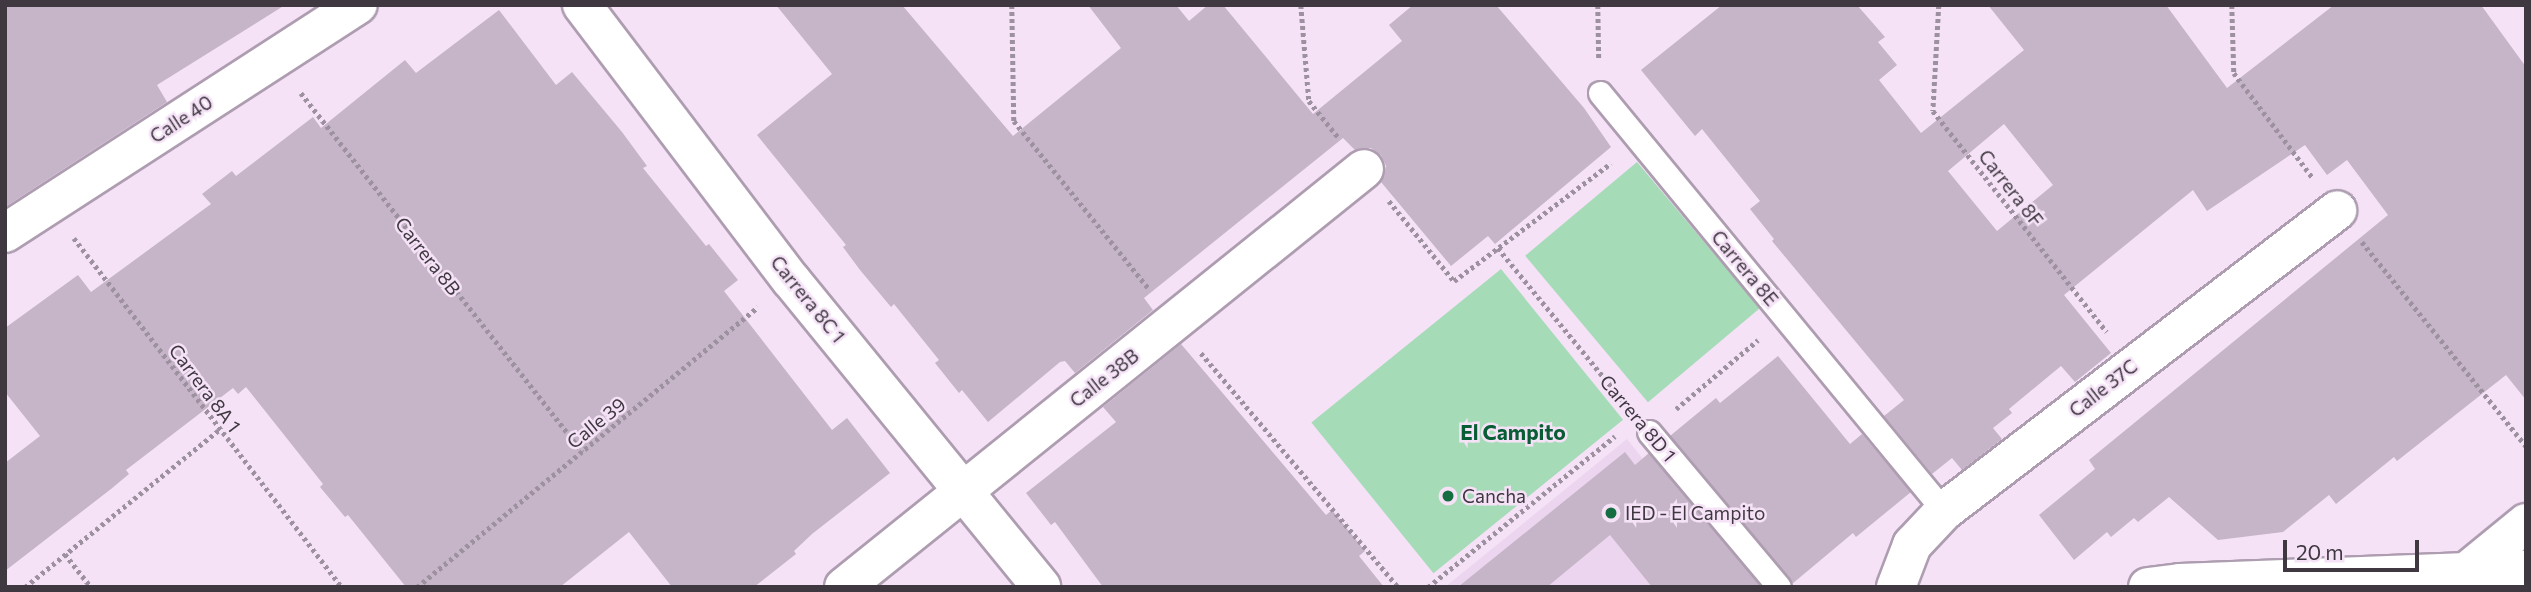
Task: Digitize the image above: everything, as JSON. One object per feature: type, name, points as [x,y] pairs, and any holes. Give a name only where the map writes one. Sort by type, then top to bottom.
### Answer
[{"type":"street","name":"Carrera 8C 1","points":[[582,5],[791,280],[1041,587]]},
{"type":"street","name":"Calle 40","points":[[5,233],[275,59],[334,12]]},
{"type":"street","name":"Calle 38B","points":[[844,587],[962,489],[1364,170]]},
{"type":"street","name":"Calle 37C","points":[[1896,587],[1912,545],[1944,511],[2337,210]]},
{"type":"street","points":[[2465,573],[2526,523]]},
{"type":"street","points":[[2148,587],[2180,583],[2526,570]]},
{"type":"lane","name":"Carrera 8E","points":[[1600,93],[1944,511]]},
{"type":"lane","name":"Carrera 8D 1","points":[[1643,425],[1779,587]]},
{"type":"path","points":[[1598,5],[1600,93]]},
{"type":"path","name":"Carrera 8F","points":[[1939,5],[1933,111],[2133,365]]},
{"type":"path","name":"Carrera 8B","points":[[275,59],[582,452]]},
{"type":"path","points":[[1454,281],[1640,141]]},
{"type":"path","name":"Carrera 8A 1","points":[[48,204],[342,587]]},
{"type":"path","name":"Carrera 8D 1","points":[[1498,248],[1643,425]]},
{"type":"path","name":"Calle 39","points":[[417,587],[791,280]]},
{"type":"path","points":[[1428,587],[1785,317]]},
{"type":"path","points":[[25,587],[219,430]]},
{"type":"path","points":[[65,554],[92,587]]},
{"type":"shaded area","name":"IED - El Campito","points":[[1627,439],[1746,587],[1445,587]]},
{"type":"green space","points":[[1637,162],[1760,308],[1648,402],[1525,256]]},
{"type":"green space","name":"Cancha","points":[[1501,269],[1623,420],[1433,573],[1311,423]]},
{"type":"building","points":[[5,5],[285,5],[157,85],[167,102],[5,207]]},
{"type":"building","points":[[776,5],[902,5],[1013,136],[1121,48],[1088,5],[1176,5],[1189,21],[1208,5],[1223,5],[1313,114],[1402,41],[1389,25],[1413,5],[1496,5],[1584,108],[1611,147],[1495,244],[1488,236],[1451,266],[1381,182],[1386,166],[1381,155],[1371,148],[1355,150],[1343,138],[1144,298],[1153,310],[1075,373],[1065,361],[1060,362],[988,422],[962,390],[959,393],[935,363],[939,360],[894,304],[891,307],[860,270],[843,247],[846,245],[757,135],[832,74]]},
{"type":"building","points":[[1722,5],[1857,5],[1885,37],[1878,42],[1897,65],[1879,80],[1921,133],[2024,50],[1988,5],[2166,5],[2227,88],[2334,5],[2481,5],[2526,67],[2526,400],[2506,375],[2397,461],[2394,457],[2336,504],[2329,495],[2283,532],[2218,540],[2169,497],[2138,522],[2134,518],[2111,537],[2107,532],[2074,560],[2039,515],[2095,469],[2089,460],[2388,215],[2347,160],[2327,175],[2305,145],[2207,211],[2193,190],[2064,295],[2111,353],[2075,382],[2061,366],[2009,409],[2012,413],[1993,428],[2002,439],[1962,470],[1952,458],[1932,474],[1884,416],[1904,400],[1772,241],[1774,239],[1750,209],[1760,201],[1702,129],[1695,136],[1641,70]],"holes":[[[2004,124],[2053,185],[1997,231],[1948,171]]]},
{"type":"building","points":[[499,10],[556,85],[572,72],[622,132],[647,166],[643,168],[706,246],[709,244],[738,280],[724,291],[832,430],[847,418],[890,473],[812,534],[794,551],[796,554],[754,587],[672,587],[629,532],[560,587],[406,587],[348,515],[345,517],[320,487],[323,484],[246,387],[238,394],[233,388],[126,470],[129,474],[5,571],[5,463],[40,436],[5,392],[5,328],[78,275],[91,292],[211,204],[202,194],[232,171],[236,176],[313,117],[321,128],[405,60],[416,73]]},
{"type":"building","points":[[1181,344],[1326,515],[1332,510],[1365,551],[1359,556],[1384,587],[1103,587],[1055,522],[1051,525],[1026,493],[1116,422],[1103,407]]},
{"type":"building","points":[[1778,356],[1850,444],[1862,434],[1911,492],[1856,537],[1853,533],[1792,584],[1670,436],[1716,398],[1720,403]]},
{"type":"building","name":"IED - El Campito","points":[[1625,452],[1635,465],[1649,453],[1761,587],[1652,587],[1610,535],[1547,587],[1458,587]]},
{"type":"place","name":"Cancha","points":[[1448,496]]},
{"type":"place","name":"IED - El Campito","points":[[1611,513]]},
{"type":"district","name":"El Campito","points":[[1513,432]]}]
